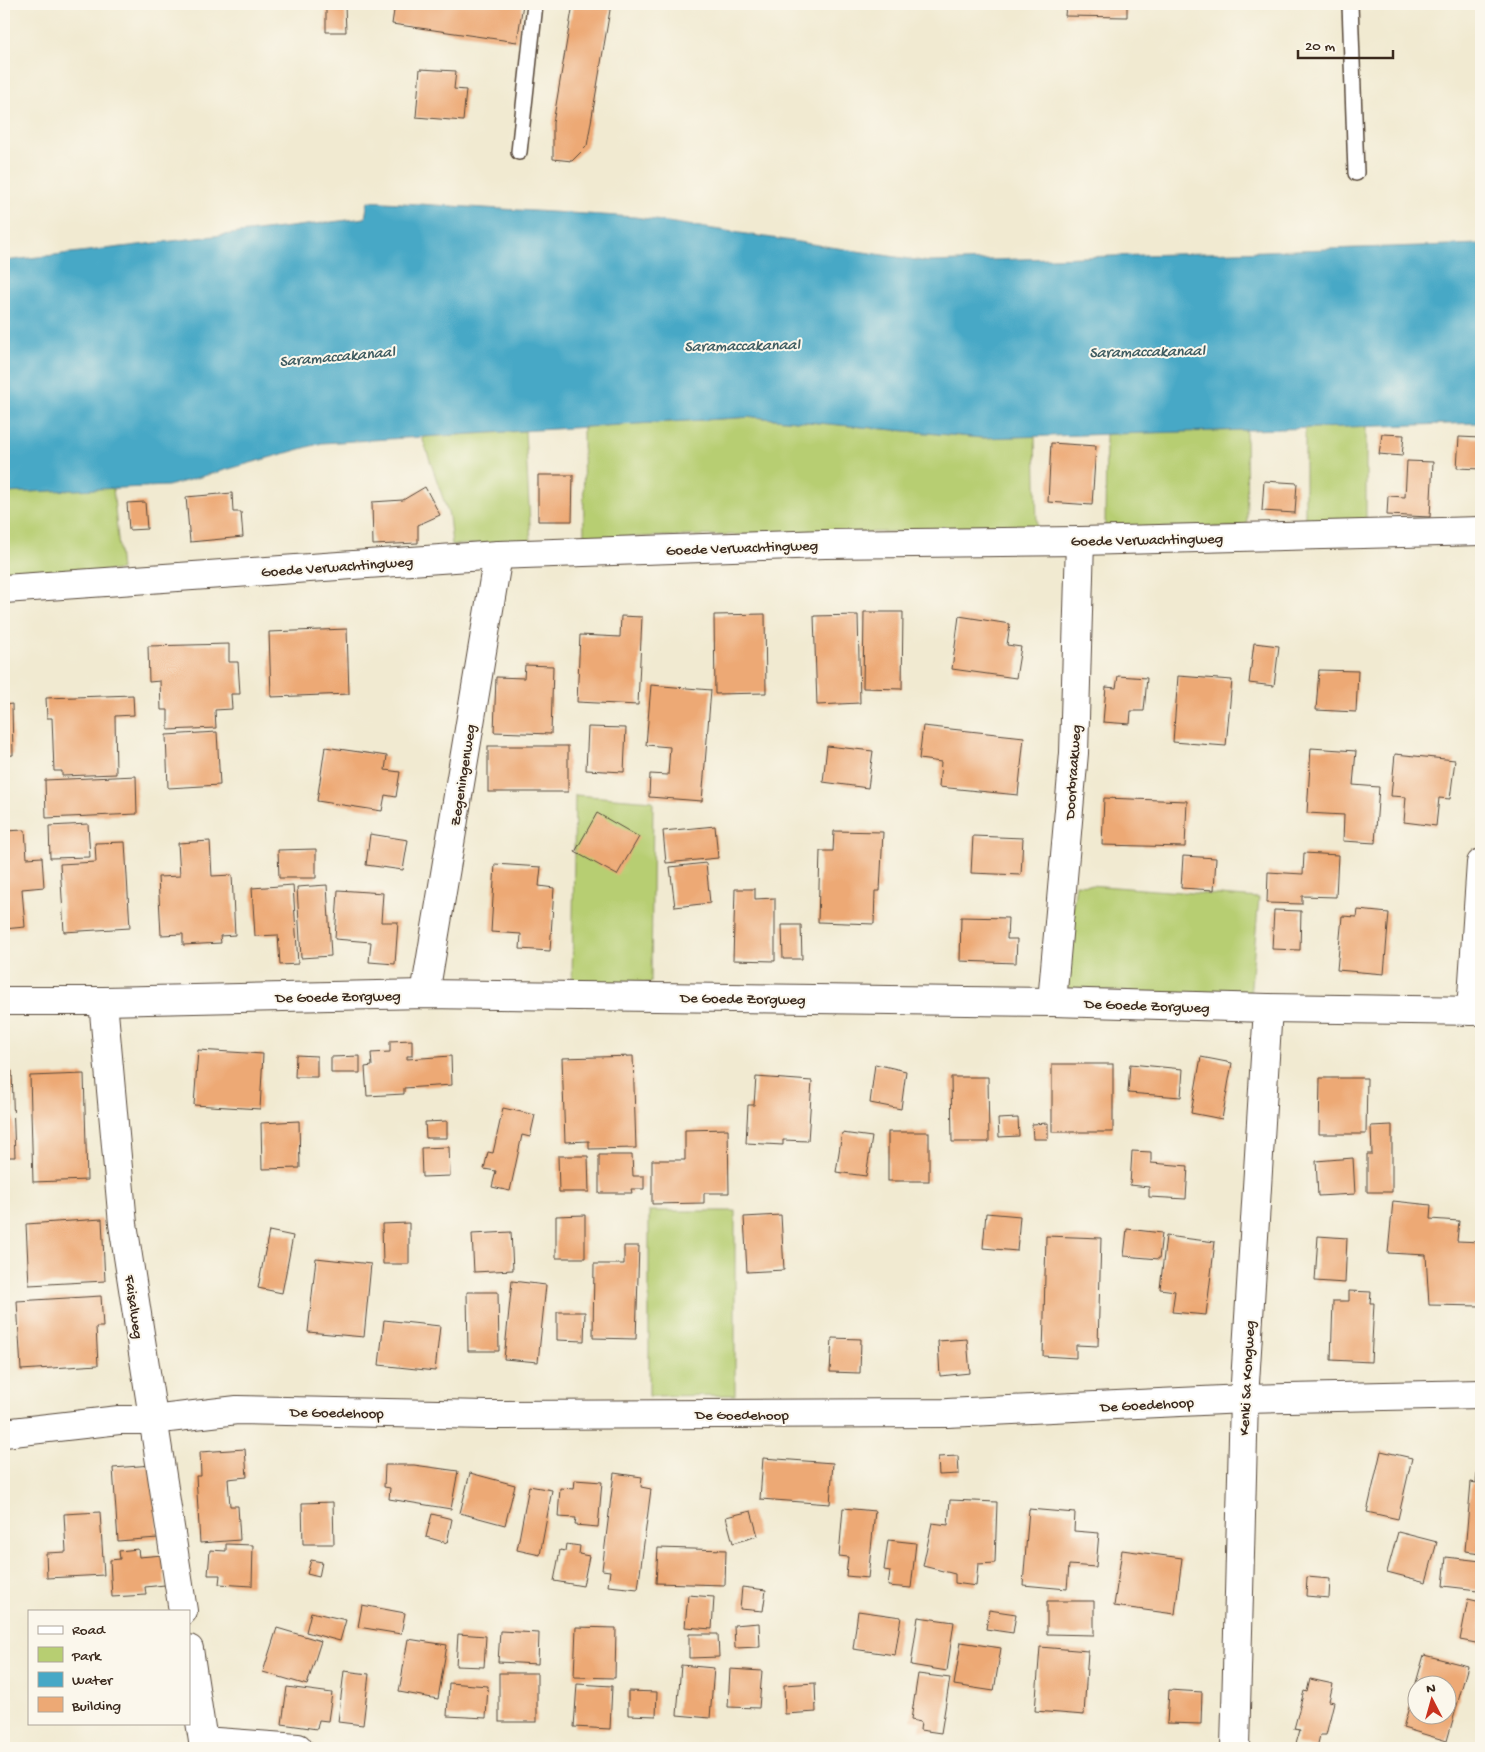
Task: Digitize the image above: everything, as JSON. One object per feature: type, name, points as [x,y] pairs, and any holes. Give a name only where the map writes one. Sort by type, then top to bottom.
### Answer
[{"type":"street","name":"Goede Verwachtingweg","points":[[4,589],[498,555],[825,544],[1481,532]]},
{"type":"street","name":"Doorbraakweg","points":[[1052,1002],[1074,753],[1080,540]]},
{"type":"street","name":"Zegeningenweg","points":[[425,994],[498,555]]},
{"type":"street","points":[[1476,1011],[1481,863]]},
{"type":"street","name":"De Goede Zorgweg","points":[[4,1001],[103,1001],[425,994],[1052,1002],[1476,1011]]},
{"type":"street","name":"Faisalweg","points":[[103,1001],[123,1224],[183,1610]]},
{"type":"street","name":"Kenki Sa Kongweg","points":[[1235,1748],[1244,1399],[1268,1008]]},
{"type":"street","name":"De Goedehoop","points":[[4,1433],[120,1420],[152,1420],[237,1410],[488,1414],[948,1413],[1244,1399],[1481,1394]]},
{"type":"street","points":[[190,1655],[204,1745],[298,1748]]},
{"type":"lane","points":[[519,152],[535,4]]},
{"type":"lane","points":[[1350,4],[1356,173]]},
{"type":"green space","points":[[753,417],[982,438],[1035,436],[1037,529],[584,538],[583,427]]},
{"type":"green space","points":[[1366,426],[1366,522],[1305,524],[1305,428]]},
{"type":"green space","points":[[1246,430],[1247,527],[1105,528],[1106,434]]},
{"type":"green space","points":[[525,431],[531,543],[452,545],[449,516],[422,437]]},
{"type":"green space","points":[[113,488],[121,570],[4,578],[4,493]]},
{"type":"green space","points":[[575,795],[653,801],[651,983],[572,982]]},
{"type":"green space","points":[[1076,884],[1259,898],[1250,996],[1072,990],[1067,986],[1065,968]]},
{"type":"green space","points":[[649,1211],[735,1211],[735,1395],[649,1396]]},
{"type":"water","name":"Saramaccakanaal","points":[[368,201],[635,217],[929,262],[1481,244],[1481,423],[982,438],[753,417],[322,443],[168,486],[4,493],[4,261],[365,218]]},
{"type":"building","points":[[395,4],[523,4],[517,42],[392,24]]},
{"type":"building","points":[[573,4],[611,4],[587,146],[572,161],[553,159],[553,123]]},
{"type":"building","points":[[1066,4],[1127,4],[1127,17],[1065,16]]},
{"type":"building","points":[[345,5],[346,32],[326,32],[326,6]]},
{"type":"building","points":[[420,69],[456,71],[454,89],[466,90],[463,121],[416,117]]},
{"type":"building","points":[[1382,434],[1404,435],[1402,456],[1379,454]]},
{"type":"building","points":[[1459,437],[1481,438],[1481,469],[1457,468]]},
{"type":"building","points":[[1051,443],[1096,446],[1092,505],[1048,502]]},
{"type":"building","points":[[1407,461],[1433,462],[1430,517],[1387,515],[1388,496],[1405,497]]},
{"type":"building","points":[[538,475],[573,475],[572,521],[538,521]]},
{"type":"building","points":[[1264,481],[1297,483],[1295,513],[1262,511]]},
{"type":"building","points":[[425,487],[440,515],[418,525],[418,543],[373,545],[372,502],[403,500]]},
{"type":"building","points":[[232,493],[233,512],[241,512],[243,537],[190,542],[186,497]]},
{"type":"building","points":[[145,502],[147,529],[129,530],[127,503]]},
{"type":"building","points":[[864,612],[903,612],[902,689],[863,688]]},
{"type":"building","points":[[765,614],[766,693],[715,694],[714,615]]},
{"type":"building","points":[[858,615],[860,703],[817,705],[814,616]]},
{"type":"building","points":[[621,616],[642,617],[638,705],[577,702],[580,635],[620,637]]},
{"type":"building","points":[[959,616],[1010,624],[1007,645],[1021,647],[1016,678],[952,669]]},
{"type":"building","points":[[347,629],[349,694],[271,697],[269,632]]},
{"type":"building","points":[[1254,643],[1279,646],[1274,686],[1249,683]]},
{"type":"building","points":[[229,644],[229,662],[238,662],[240,694],[231,694],[232,709],[215,710],[216,728],[168,730],[168,710],[161,710],[160,681],[149,682],[148,646]]},
{"type":"building","points":[[525,665],[553,666],[551,734],[494,732],[496,677],[524,678]]},
{"type":"building","points":[[1319,670],[1358,671],[1356,712],[1316,710]]},
{"type":"building","points":[[1118,676],[1147,678],[1144,711],[1131,711],[1130,724],[1103,722],[1106,687],[1116,688]]},
{"type":"building","points":[[1178,676],[1232,680],[1226,746],[1173,742]]},
{"type":"building","points":[[651,685],[711,690],[702,801],[649,797],[650,774],[668,775],[670,747],[646,745]]},
{"type":"building","points":[[133,695],[134,715],[115,716],[116,774],[62,776],[62,771],[54,771],[52,718],[47,718],[46,698]]},
{"type":"building","points":[[12,704],[13,755],[4,756],[4,705]]},
{"type":"building","points":[[923,726],[1024,737],[1018,795],[939,787],[941,762],[919,759]]},
{"type":"building","points":[[588,727],[626,728],[624,772],[586,770]]},
{"type":"building","points":[[217,732],[220,785],[168,788],[166,735]]},
{"type":"building","points":[[488,746],[568,746],[568,792],[488,792]]},
{"type":"building","points":[[827,746],[873,751],[868,788],[823,782]]},
{"type":"building","points":[[325,747],[387,756],[385,770],[400,772],[396,797],[385,795],[382,811],[317,801]]},
{"type":"building","points":[[1311,748],[1356,751],[1353,785],[1379,787],[1375,843],[1343,841],[1344,815],[1307,813]]},
{"type":"building","points":[[1395,754],[1455,760],[1450,799],[1439,798],[1436,826],[1404,822],[1406,797],[1391,796]]},
{"type":"building","points":[[136,776],[137,814],[46,818],[45,780]]},
{"type":"building","points":[[1104,798],[1187,801],[1185,847],[1102,845]]},
{"type":"building","points":[[597,813],[639,837],[617,875],[575,852]]},
{"type":"building","points":[[88,824],[90,857],[50,858],[49,826]]},
{"type":"building","points":[[715,826],[718,858],[666,863],[663,831]]},
{"type":"building","points":[[25,830],[27,858],[42,857],[44,887],[22,889],[25,927],[4,929],[4,831]]},
{"type":"building","points":[[834,831],[883,832],[880,891],[875,891],[874,924],[818,922],[820,851],[833,851]]},
{"type":"building","points":[[370,834],[408,840],[403,870],[366,865]]},
{"type":"building","points":[[973,836],[1023,838],[1021,875],[971,873]]},
{"type":"building","points":[[210,841],[212,876],[232,875],[235,935],[220,936],[221,943],[183,945],[183,934],[161,935],[158,877],[180,876],[178,843]]},
{"type":"building","points":[[125,842],[130,928],[64,932],[60,864],[96,862],[95,843]]},
{"type":"building","points":[[316,849],[316,878],[279,878],[278,850]]},
{"type":"building","points":[[1304,853],[1338,855],[1336,897],[1302,896],[1302,904],[1267,903],[1268,872],[1303,874]]},
{"type":"building","points":[[1183,856],[1216,858],[1214,890],[1181,888]]},
{"type":"building","points":[[706,863],[710,903],[675,907],[670,867]]},
{"type":"building","points":[[495,864],[541,867],[539,886],[554,888],[550,951],[520,949],[521,934],[491,932]]},
{"type":"building","points":[[293,885],[298,964],[280,965],[278,935],[255,936],[252,888]]},
{"type":"building","points":[[327,885],[331,956],[301,958],[297,887]]},
{"type":"building","points":[[735,889],[755,889],[755,899],[775,898],[775,961],[733,960]]},
{"type":"building","points":[[338,890],[383,893],[381,922],[398,922],[395,964],[369,962],[371,942],[335,939]]},
{"type":"building","points":[[1274,910],[1301,911],[1300,950],[1272,949]]},
{"type":"building","points":[[1358,910],[1389,913],[1384,974],[1337,970],[1342,916],[1357,917]]},
{"type":"building","points":[[961,917],[1008,918],[1007,939],[1017,939],[1016,963],[960,961]]},
{"type":"building","points":[[782,925],[801,925],[802,959],[783,959]]},
{"type":"building","points":[[412,1040],[412,1056],[407,1056],[407,1059],[451,1056],[452,1085],[404,1088],[404,1094],[367,1096],[365,1067],[372,1066],[371,1053],[390,1052],[390,1041]]},
{"type":"building","points":[[198,1050],[263,1054],[260,1109],[194,1105]]},
{"type":"building","points":[[296,1055],[317,1056],[317,1077],[295,1077]]},
{"type":"building","points":[[360,1056],[360,1073],[331,1073],[331,1057]]},
{"type":"building","points":[[633,1056],[636,1148],[589,1149],[589,1141],[565,1142],[562,1058]]},
{"type":"building","points":[[1201,1057],[1232,1063],[1222,1119],[1191,1113]]},
{"type":"building","points":[[875,1064],[906,1071],[901,1109],[870,1103]]},
{"type":"building","points":[[1052,1064],[1113,1064],[1113,1132],[1052,1132]]},
{"type":"building","points":[[1130,1064],[1183,1069],[1181,1097],[1128,1093]]},
{"type":"building","points":[[4,1071],[12,1071],[15,1157],[4,1157]]},
{"type":"building","points":[[84,1074],[87,1180],[33,1182],[30,1076]]},
{"type":"building","points":[[756,1077],[812,1081],[808,1141],[783,1140],[783,1145],[746,1143],[748,1105],[754,1105]]},
{"type":"building","points":[[951,1077],[988,1077],[989,1142],[952,1142]]},
{"type":"building","points":[[1320,1078],[1367,1078],[1366,1134],[1319,1134]]},
{"type":"building","points":[[503,1108],[535,1115],[530,1137],[522,1135],[510,1191],[492,1187],[496,1171],[484,1169],[488,1152],[493,1153]]},
{"type":"building","points":[[1018,1118],[1019,1136],[999,1137],[998,1119]]},
{"type":"building","points":[[299,1121],[300,1168],[262,1169],[261,1123]]},
{"type":"building","points":[[447,1121],[447,1138],[426,1138],[425,1122]]},
{"type":"building","points":[[1048,1123],[1048,1139],[1033,1139],[1032,1124]]},
{"type":"building","points":[[1392,1125],[1392,1192],[1367,1192],[1367,1154],[1372,1154],[1371,1126]]},
{"type":"building","points":[[728,1129],[729,1193],[704,1193],[704,1203],[652,1204],[652,1160],[685,1160],[685,1130]]},
{"type":"building","points":[[888,1132],[929,1132],[929,1181],[888,1181]]},
{"type":"building","points":[[842,1133],[872,1137],[866,1176],[836,1172]]},
{"type":"building","points":[[449,1147],[450,1176],[422,1177],[421,1148]]},
{"type":"building","points":[[1132,1151],[1151,1152],[1151,1163],[1188,1166],[1186,1199],[1149,1197],[1149,1187],[1130,1185]]},
{"type":"building","points":[[599,1155],[632,1155],[633,1176],[644,1176],[644,1189],[631,1189],[632,1193],[599,1193]]},
{"type":"building","points":[[558,1156],[588,1156],[589,1192],[559,1192]]},
{"type":"building","points":[[1353,1158],[1355,1194],[1318,1196],[1316,1161]]},
{"type":"building","points":[[1393,1201],[1431,1205],[1430,1219],[1459,1221],[1457,1241],[1481,1242],[1481,1306],[1429,1305],[1426,1255],[1388,1253]]},
{"type":"building","points":[[986,1213],[1020,1216],[1017,1251],[983,1248]]},
{"type":"building","points":[[585,1215],[585,1258],[556,1258],[556,1216]]},
{"type":"building","points":[[781,1215],[784,1270],[747,1272],[744,1217]]},
{"type":"building","points":[[102,1219],[105,1281],[29,1285],[26,1224]]},
{"type":"building","points":[[409,1223],[409,1264],[383,1264],[382,1224]]},
{"type":"building","points":[[1127,1229],[1162,1233],[1159,1259],[1124,1256]]},
{"type":"building","points":[[269,1231],[293,1236],[282,1293],[258,1288]]},
{"type":"building","points":[[511,1232],[513,1270],[474,1272],[472,1234]]},
{"type":"building","points":[[1046,1236],[1101,1238],[1098,1346],[1076,1345],[1076,1358],[1043,1356]]},
{"type":"building","points":[[1166,1236],[1215,1242],[1206,1315],[1172,1312],[1175,1291],[1160,1289]]},
{"type":"building","points":[[1318,1236],[1347,1238],[1345,1283],[1315,1281]]},
{"type":"building","points":[[624,1246],[639,1246],[636,1339],[593,1338],[594,1264],[624,1264]]},
{"type":"building","points":[[316,1258],[371,1264],[364,1337],[308,1332]]},
{"type":"building","points":[[512,1281],[546,1285],[538,1362],[504,1359]]},
{"type":"building","points":[[1349,1291],[1371,1292],[1370,1303],[1374,1303],[1371,1362],[1331,1360],[1333,1301],[1349,1301]]},
{"type":"building","points":[[467,1292],[498,1292],[499,1351],[468,1351]]},
{"type":"building","points":[[101,1296],[103,1327],[96,1327],[98,1365],[21,1370],[17,1301]]},
{"type":"building","points":[[557,1312],[585,1312],[584,1341],[557,1340]]},
{"type":"building","points":[[384,1320],[440,1326],[435,1371],[379,1365]]},
{"type":"building","points":[[832,1338],[861,1339],[860,1373],[830,1372]]},
{"type":"building","points":[[967,1339],[970,1373],[940,1376],[938,1341]]},
{"type":"building","points":[[245,1449],[247,1477],[228,1479],[230,1506],[238,1506],[240,1540],[200,1543],[196,1476],[201,1476],[200,1452]]},
{"type":"building","points":[[1381,1451],[1412,1458],[1398,1519],[1367,1512]]},
{"type":"building","points":[[958,1456],[959,1474],[939,1475],[938,1457]]},
{"type":"building","points":[[763,1458],[833,1463],[830,1504],[760,1499]]},
{"type":"building","points":[[1478,1461],[1481,1461],[1481,1553],[1465,1551],[1471,1482],[1476,1483]]},
{"type":"building","points":[[152,1465],[158,1538],[118,1541],[113,1468]]},
{"type":"building","points":[[385,1465],[414,1465],[458,1471],[451,1509],[389,1499],[390,1488],[384,1487]]},
{"type":"building","points":[[470,1473],[515,1485],[505,1525],[460,1513]]},
{"type":"building","points":[[614,1473],[642,1477],[641,1487],[651,1489],[638,1589],[608,1586],[610,1571],[602,1570]]},
{"type":"building","points":[[575,1480],[602,1482],[598,1527],[575,1525],[576,1518],[558,1517],[560,1488],[574,1489]]},
{"type":"building","points":[[529,1486],[552,1490],[540,1555],[517,1550]]},
{"type":"building","points":[[950,1500],[997,1502],[995,1563],[978,1564],[976,1586],[955,1583],[955,1574],[923,1566],[932,1523],[948,1525]]},
{"type":"building","points":[[333,1502],[334,1544],[303,1544],[302,1503]]},
{"type":"building","points":[[843,1508],[875,1511],[868,1578],[846,1576],[848,1557],[839,1556]]},
{"type":"building","points":[[1029,1509],[1075,1513],[1074,1531],[1099,1533],[1096,1567],[1069,1565],[1067,1589],[1023,1585]]},
{"type":"building","points":[[751,1511],[758,1536],[733,1543],[726,1517]]},
{"type":"building","points":[[100,1512],[104,1575],[47,1578],[46,1553],[66,1552],[64,1514]]},
{"type":"building","points":[[432,1514],[452,1519],[447,1543],[426,1537]]},
{"type":"building","points":[[1398,1532],[1437,1542],[1426,1582],[1387,1572]]},
{"type":"building","points":[[888,1540],[916,1543],[911,1588],[888,1586],[890,1571],[884,1570]]},
{"type":"building","points":[[226,1544],[253,1545],[252,1586],[219,1584],[220,1575],[208,1575],[210,1550],[226,1551]]},
{"type":"building","points":[[566,1544],[580,1546],[579,1554],[589,1556],[583,1586],[554,1581],[560,1550],[565,1551]]},
{"type":"building","points":[[658,1548],[726,1550],[725,1585],[656,1583]]},
{"type":"building","points":[[138,1549],[139,1557],[163,1555],[165,1585],[145,1587],[146,1595],[112,1597],[110,1560],[120,1559],[119,1551]]},
{"type":"building","points":[[1122,1550],[1182,1558],[1175,1614],[1114,1606]]},
{"type":"building","points":[[1446,1557],[1481,1561],[1481,1586],[1479,1585],[1478,1590],[1443,1586]]},
{"type":"building","points":[[311,1560],[322,1562],[319,1577],[307,1574]]},
{"type":"building","points":[[1307,1577],[1330,1579],[1329,1598],[1306,1596]]},
{"type":"building","points":[[742,1587],[766,1590],[763,1611],[740,1609]]},
{"type":"building","points":[[688,1595],[714,1597],[712,1629],[685,1627]]},
{"type":"building","points":[[1468,1599],[1481,1602],[1481,1644],[1460,1640]]},
{"type":"building","points":[[1047,1601],[1094,1601],[1094,1635],[1047,1634]]},
{"type":"building","points":[[362,1605],[405,1613],[401,1634],[358,1627]]},
{"type":"building","points":[[989,1610],[1016,1614],[1013,1633],[986,1629]]},
{"type":"building","points":[[858,1611],[901,1617],[895,1655],[853,1649]]},
{"type":"building","points":[[311,1612],[346,1620],[340,1641],[306,1632]]},
{"type":"building","points":[[918,1617],[954,1622],[947,1671],[911,1665]]},
{"type":"building","points":[[759,1623],[760,1647],[735,1648],[734,1625]]},
{"type":"building","points":[[576,1627],[616,1628],[615,1678],[574,1677]]},
{"type":"building","points":[[277,1628],[321,1641],[307,1685],[263,1672]]},
{"type":"building","points":[[500,1631],[539,1633],[538,1664],[498,1662]]},
{"type":"building","points":[[458,1634],[486,1636],[484,1667],[456,1666]]},
{"type":"building","points":[[689,1634],[718,1634],[719,1657],[689,1658]]},
{"type":"building","points":[[408,1639],[447,1645],[438,1699],[399,1692]]},
{"type":"building","points":[[961,1642],[1001,1648],[994,1691],[954,1685]]},
{"type":"building","points":[[1040,1647],[1088,1651],[1084,1715],[1035,1711]]},
{"type":"building","points":[[1424,1655],[1468,1666],[1458,1702],[1458,1674],[1419,1674]]},
{"type":"building","points":[[681,1665],[714,1668],[710,1718],[677,1715]]},
{"type":"building","points":[[730,1669],[762,1671],[759,1708],[728,1707]]},
{"type":"building","points":[[344,1671],[369,1674],[363,1725],[338,1722]]},
{"type":"building","points":[[499,1673],[537,1673],[537,1722],[499,1722]]},
{"type":"building","points":[[918,1674],[950,1678],[941,1733],[920,1730],[921,1722],[911,1720]]},
{"type":"building","points":[[1310,1679],[1333,1684],[1329,1701],[1334,1702],[1326,1735],[1320,1735],[1317,1748],[1296,1744],[1300,1730],[1294,1729],[1304,1691],[1307,1692]]},
{"type":"building","points":[[449,1683],[488,1686],[486,1718],[447,1716]]},
{"type":"building","points":[[815,1683],[816,1712],[785,1714],[784,1685]]},
{"type":"building","points":[[577,1684],[612,1686],[610,1729],[574,1727]]},
{"type":"building","points":[[287,1687],[332,1693],[328,1721],[319,1720],[317,1729],[282,1724]]},
{"type":"building","points":[[1169,1690],[1202,1692],[1201,1724],[1167,1723]]},
{"type":"building","points":[[628,1691],[657,1692],[656,1716],[628,1715]]},
{"type":"building","points":[[1408,1711],[1408,1724],[1452,1724],[1447,1741],[1403,1728]]}]
